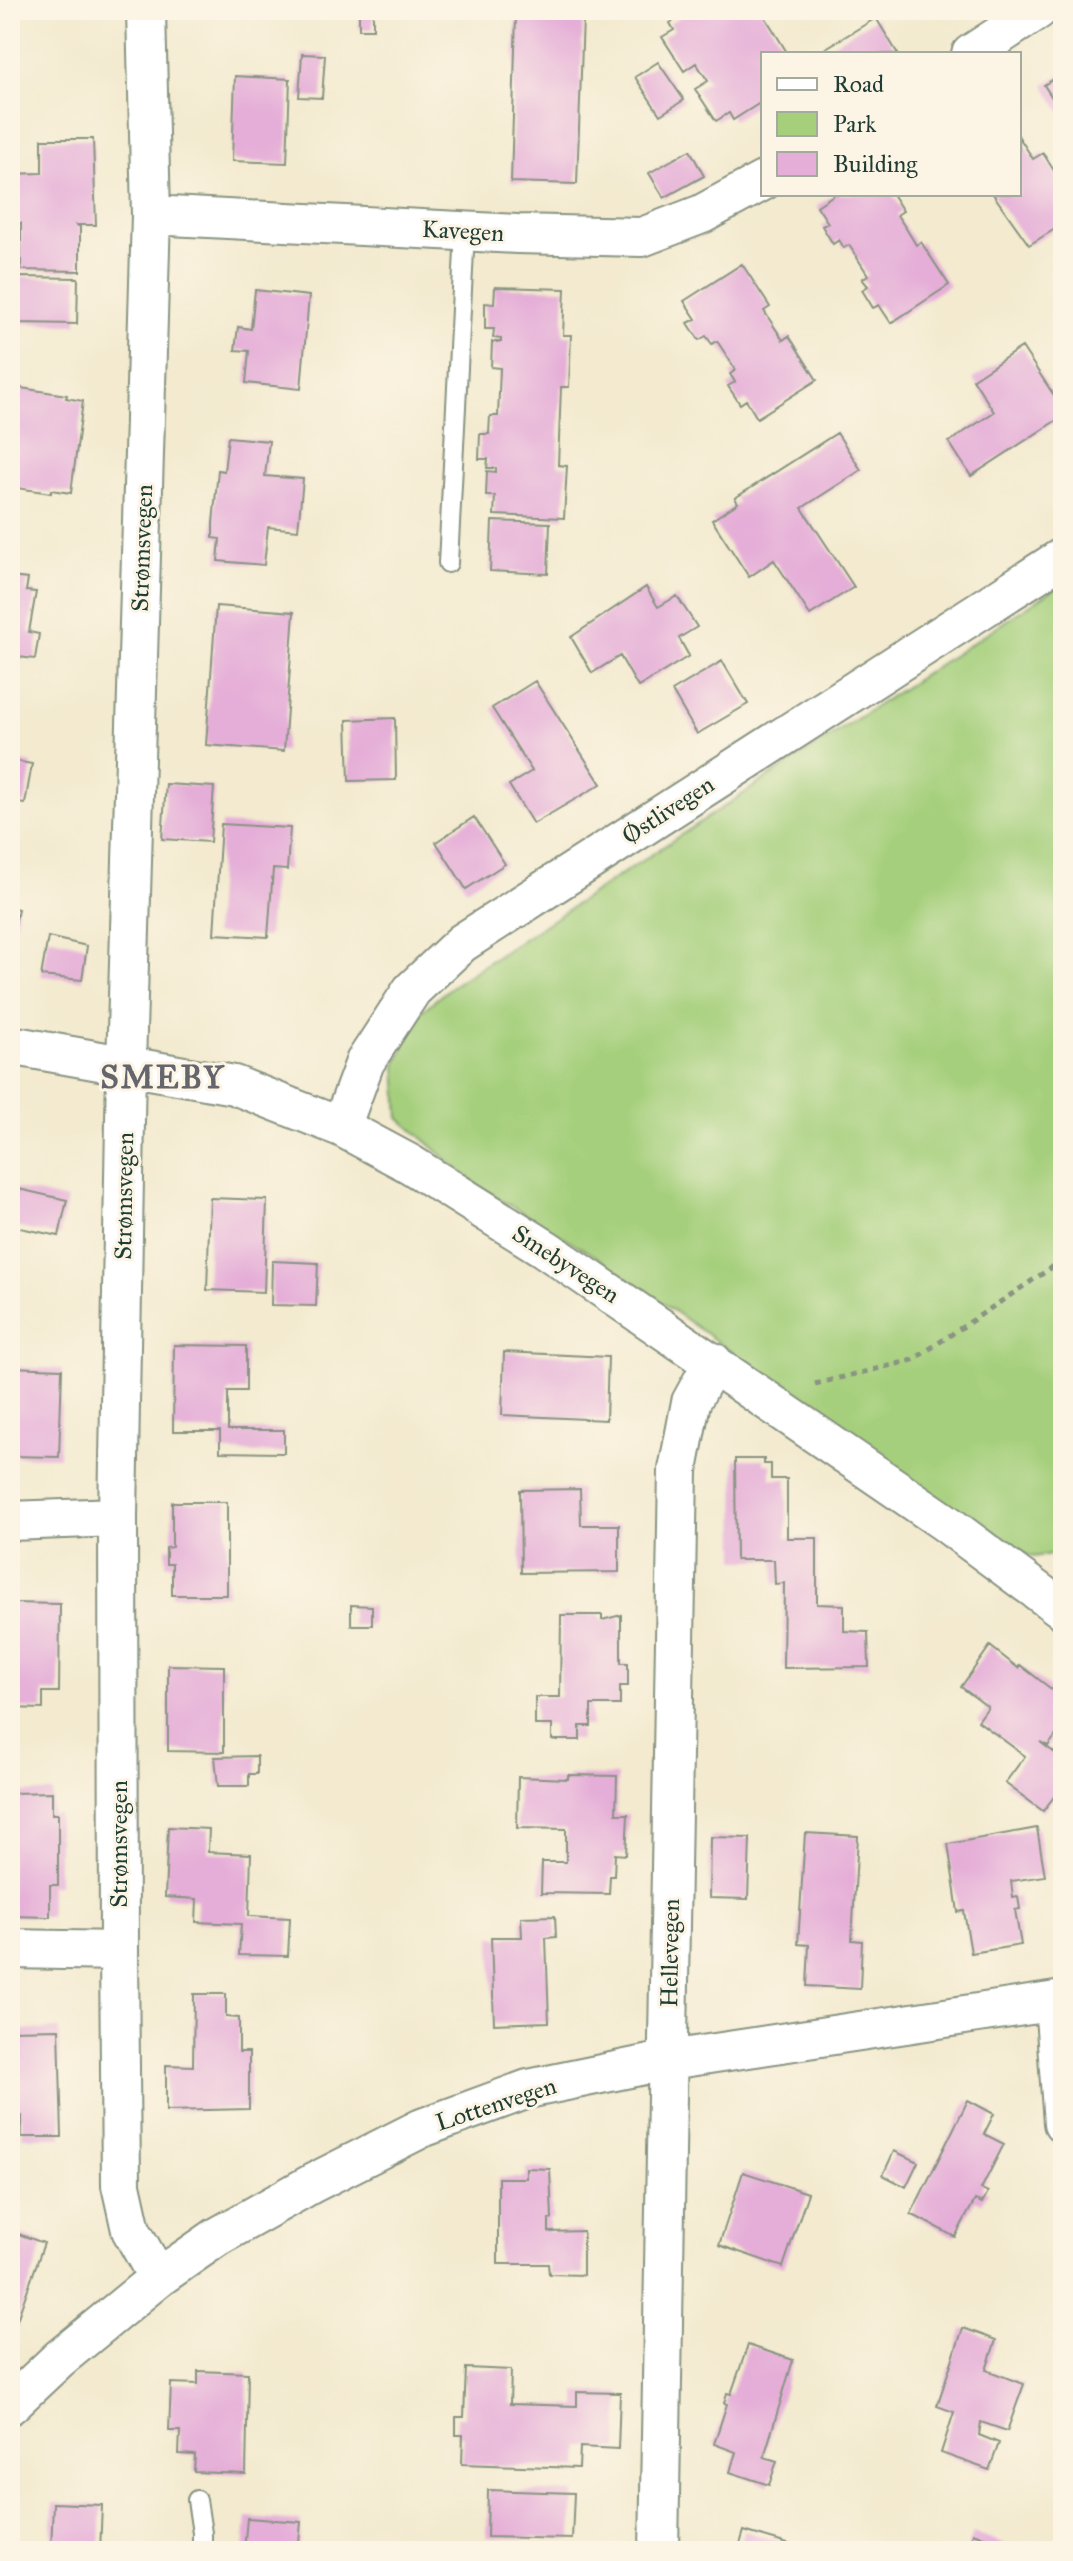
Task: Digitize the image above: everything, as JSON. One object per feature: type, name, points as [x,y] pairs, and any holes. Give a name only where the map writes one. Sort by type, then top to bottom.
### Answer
[{"type":"street","name":"Strømsvegen","points":[[146,10],[151,215],[126,1065],[118,1517],[119,1951],[121,2185],[131,2230],[158,2278]]},
{"type":"street","points":[[974,52],[1038,10]]},
{"type":"street","name":"Kavegen","points":[[151,215],[642,237],[702,214],[761,182]]},
{"type":"street","name":"Østlivegen","points":[[341,1127],[365,1062],[412,990],[462,943],[1063,557]]},
{"type":"street","name":"Smebyvegen","points":[[10,1045],[234,1085],[341,1127],[410,1164],[544,1248],[1060,1602]]},
{"type":"street","name":"Hellevegen","points":[[659,2551],[678,1470],[691,1402],[713,1362]]},
{"type":"street","points":[[10,1521],[118,1517]]},
{"type":"street","points":[[10,1949],[119,1951]]},
{"type":"street","points":[[1058,2001],[1063,2123]]},
{"type":"street","name":"Lottenvegen","points":[[10,2405],[59,2359],[158,2278],[217,2237],[313,2183],[422,2128],[528,2089],[669,2060],[1058,2001]]},
{"type":"lane","points":[[448,563],[465,231]]},
{"type":"lane","points":[[197,2500],[202,2551]]},
{"type":"path","points":[[777,1407],[803,1387],[913,1360],[1063,1260]]},
{"type":"green space","points":[[1063,583],[1063,1552],[1034,1557],[1012,1549],[597,1257],[479,1187],[399,1118],[396,1065],[418,1014],[452,986]]},
{"type":"building","points":[[359,10],[373,10],[373,29],[359,29]]},
{"type":"building","points":[[691,10],[761,10],[787,52],[761,52],[761,102],[733,120],[729,113],[716,121],[695,89],[708,81],[696,63],[684,71],[662,37],[674,30],[670,23]]},
{"type":"building","points":[[516,15],[583,17],[577,184],[511,182]]},
{"type":"building","points":[[876,18],[897,52],[822,52]]},
{"type":"building","points":[[302,54],[325,55],[322,98],[299,97]]},
{"type":"building","points":[[658,62],[684,100],[660,115],[635,77]]},
{"type":"building","points":[[1063,73],[1063,115],[1044,85]]},
{"type":"building","points":[[235,76],[290,79],[287,163],[232,161]]},
{"type":"building","points":[[42,139],[93,139],[96,225],[77,225],[80,227],[80,271],[21,270],[21,223],[10,223],[10,174],[42,173]]},
{"type":"building","points":[[1021,140],[1033,159],[1043,153],[1063,185],[1063,224],[1029,245],[994,196],[1021,196]]},
{"type":"building","points":[[690,150],[704,176],[664,198],[649,173]]},
{"type":"building","points":[[832,196],[893,196],[903,211],[897,215],[916,245],[921,242],[949,285],[891,323],[879,305],[873,308],[862,290],[868,286],[862,279],[868,275],[849,245],[844,248],[839,240],[833,244],[822,226],[828,223],[817,206]]},
{"type":"building","points":[[742,264],[770,307],[764,311],[783,340],[789,336],[817,380],[757,418],[746,400],[740,404],[728,386],[735,382],[730,374],[736,370],[717,341],[712,344],[706,336],[699,340],[688,323],[696,319],[684,301]]},
{"type":"building","points":[[20,277],[78,278],[77,324],[19,323]]},
{"type":"building","points":[[495,287],[565,289],[563,335],[571,335],[569,387],[561,387],[558,465],[567,466],[564,518],[494,515],[495,496],[486,496],[487,471],[496,472],[496,468],[487,468],[488,459],[479,459],[480,434],[489,434],[490,416],[498,416],[500,368],[491,367],[492,342],[501,342],[501,339],[493,338],[494,329],[485,329],[485,303],[494,304]]},
{"type":"building","points":[[255,290],[309,296],[301,389],[246,383],[249,351],[235,350],[238,327],[251,329]]},
{"type":"building","points":[[1022,347],[1063,409],[1063,416],[971,476],[949,442],[994,412],[973,379]]},
{"type":"building","points":[[14,387],[67,395],[66,398],[83,401],[71,493],[10,487],[10,403]]},
{"type":"building","points":[[837,433],[861,470],[802,508],[854,587],[810,615],[774,560],[749,577],[712,520],[738,503],[735,498]]},
{"type":"building","points":[[228,437],[269,441],[265,476],[303,479],[298,530],[268,527],[264,565],[218,561],[220,539],[213,538],[213,523],[218,470],[224,471]]},
{"type":"building","points":[[492,521],[550,523],[548,574],[490,571]]},
{"type":"building","points":[[10,577],[28,579],[26,591],[36,592],[29,632],[39,634],[35,659],[10,656]]},
{"type":"building","points":[[646,587],[658,607],[677,596],[697,627],[679,638],[689,656],[638,687],[620,656],[592,673],[571,637]]},
{"type":"building","points":[[216,606],[294,612],[284,751],[206,745]]},
{"type":"building","points":[[722,661],[748,704],[697,734],[672,691]]},
{"type":"building","points":[[535,681],[601,784],[533,824],[509,785],[532,771],[492,708]]},
{"type":"building","points":[[395,718],[396,780],[349,781],[347,720]]},
{"type":"building","points":[[10,760],[32,764],[25,804],[10,802]]},
{"type":"building","points":[[166,784],[214,787],[210,842],[162,839]]},
{"type":"building","points":[[474,817],[505,864],[466,889],[436,842]]},
{"type":"building","points":[[221,824],[290,828],[287,870],[273,869],[268,937],[214,934]]},
{"type":"building","points":[[10,907],[18,909],[12,944],[10,944]]},
{"type":"building","points":[[48,937],[87,946],[82,980],[41,976]]},
{"type":"building","points":[[10,1187],[67,1200],[59,1236],[10,1226]]},
{"type":"building","points":[[210,1198],[267,1200],[264,1292],[207,1290]]},
{"type":"building","points":[[272,1261],[318,1263],[316,1306],[271,1305]]},
{"type":"building","points":[[174,1345],[246,1346],[246,1391],[228,1391],[228,1430],[284,1430],[284,1453],[220,1452],[220,1431],[173,1431]]},
{"type":"building","points":[[504,1352],[608,1357],[606,1420],[502,1415]]},
{"type":"building","points":[[10,1367],[62,1369],[59,1457],[10,1456]]},
{"type":"building","points":[[735,1459],[764,1459],[764,1464],[771,1464],[771,1479],[787,1479],[787,1538],[817,1538],[817,1604],[844,1605],[844,1631],[868,1632],[869,1667],[783,1668],[784,1583],[775,1584],[774,1560],[736,1560]]},
{"type":"building","points":[[580,1489],[581,1525],[619,1525],[619,1572],[521,1573],[520,1490]]},
{"type":"building","points":[[172,1502],[227,1502],[227,1595],[172,1595],[172,1564],[166,1564],[166,1548],[172,1547]]},
{"type":"building","points":[[10,1603],[60,1604],[59,1692],[43,1692],[43,1709],[10,1708]]},
{"type":"building","points":[[351,1605],[372,1606],[372,1625],[351,1625]]},
{"type":"building","points":[[561,1615],[602,1615],[602,1620],[621,1615],[621,1663],[628,1663],[628,1686],[620,1686],[620,1705],[591,1705],[591,1726],[580,1726],[580,1740],[552,1740],[552,1725],[535,1725],[535,1697],[560,1697]]},
{"type":"building","points":[[990,1646],[1063,1698],[1063,1726],[1048,1746],[1040,1742],[1063,1759],[1063,1785],[1043,1811],[1005,1783],[1025,1756],[978,1721],[988,1707],[961,1687]]},
{"type":"building","points":[[168,1665],[224,1666],[224,1752],[168,1751]]},
{"type":"building","points":[[257,1756],[257,1774],[249,1774],[249,1786],[218,1786],[215,1757]]},
{"type":"building","points":[[568,1775],[617,1776],[616,1814],[628,1814],[626,1855],[615,1854],[609,1894],[541,1893],[542,1862],[566,1862],[566,1829],[517,1828],[518,1777],[568,1779]]},
{"type":"building","points":[[52,1792],[52,1814],[58,1814],[58,1885],[50,1885],[50,1917],[10,1916],[11,1793]]},
{"type":"building","points":[[168,1827],[209,1829],[208,1852],[251,1854],[249,1916],[290,1918],[288,1956],[239,1955],[241,1924],[196,1922],[197,1899],[165,1897]]},
{"type":"building","points":[[1037,1828],[1045,1876],[1011,1881],[1013,1898],[1018,1897],[1020,1909],[1015,1910],[1021,1945],[971,1953],[964,1911],[958,1912],[948,1844]]},
{"type":"building","points":[[805,1833],[858,1836],[852,1940],[862,1941],[860,1989],[807,1986],[809,1945],[798,1944]]},
{"type":"building","points":[[710,1837],[750,1838],[748,1899],[709,1898]]},
{"type":"building","points":[[555,1916],[556,1937],[546,1938],[549,2022],[494,2024],[491,1937],[522,1937],[521,1917]]},
{"type":"building","points":[[194,1994],[226,1994],[226,2017],[239,2018],[239,2052],[249,2052],[249,2109],[166,2111],[166,2065],[193,2066]]},
{"type":"building","points":[[59,2029],[62,2137],[22,2137],[22,2116],[10,2116],[10,2030]]},
{"type":"building","points":[[968,2100],[994,2114],[984,2134],[1004,2144],[981,2189],[988,2192],[982,2203],[975,2200],[955,2237],[911,2214]]},
{"type":"building","points":[[894,2151],[918,2162],[906,2187],[883,2175]]},
{"type":"building","points":[[526,2168],[550,2169],[552,2219],[549,2219],[549,2232],[583,2231],[583,2275],[549,2274],[548,2264],[498,2264],[498,2178],[526,2178]]},
{"type":"building","points":[[743,2172],[808,2193],[783,2267],[719,2245]]},
{"type":"building","points":[[10,2231],[44,2243],[13,2331],[10,2330]]},
{"type":"building","points":[[963,2328],[996,2340],[986,2370],[1024,2384],[1007,2431],[981,2422],[979,2435],[999,2443],[989,2470],[941,2453],[954,2412],[937,2406]]},
{"type":"building","points":[[748,2345],[793,2360],[764,2457],[777,2461],[769,2485],[730,2472],[736,2452],[714,2444],[727,2404],[724,2403],[727,2393],[731,2394]]},
{"type":"building","points":[[466,2368],[511,2370],[510,2404],[577,2406],[577,2392],[620,2393],[618,2449],[580,2447],[579,2468],[462,2464],[463,2435],[456,2435],[456,2417],[464,2417]]},
{"type":"building","points":[[198,2371],[248,2373],[246,2474],[194,2472],[195,2455],[179,2454],[180,2431],[169,2431],[171,2383],[198,2384]]},
{"type":"building","points":[[488,2490],[574,2493],[572,2539],[487,2537]]},
{"type":"building","points":[[53,2503],[102,2505],[100,2551],[51,2551]]},
{"type":"building","points":[[247,2518],[301,2522],[298,2551],[244,2551]]},
{"type":"building","points":[[744,2531],[791,2545],[789,2551],[738,2551]]},
{"type":"building","points":[[973,2533],[1021,2551],[967,2551]]},
{"type":"district","name":"SMEBY","points":[[163,1077]]}]
